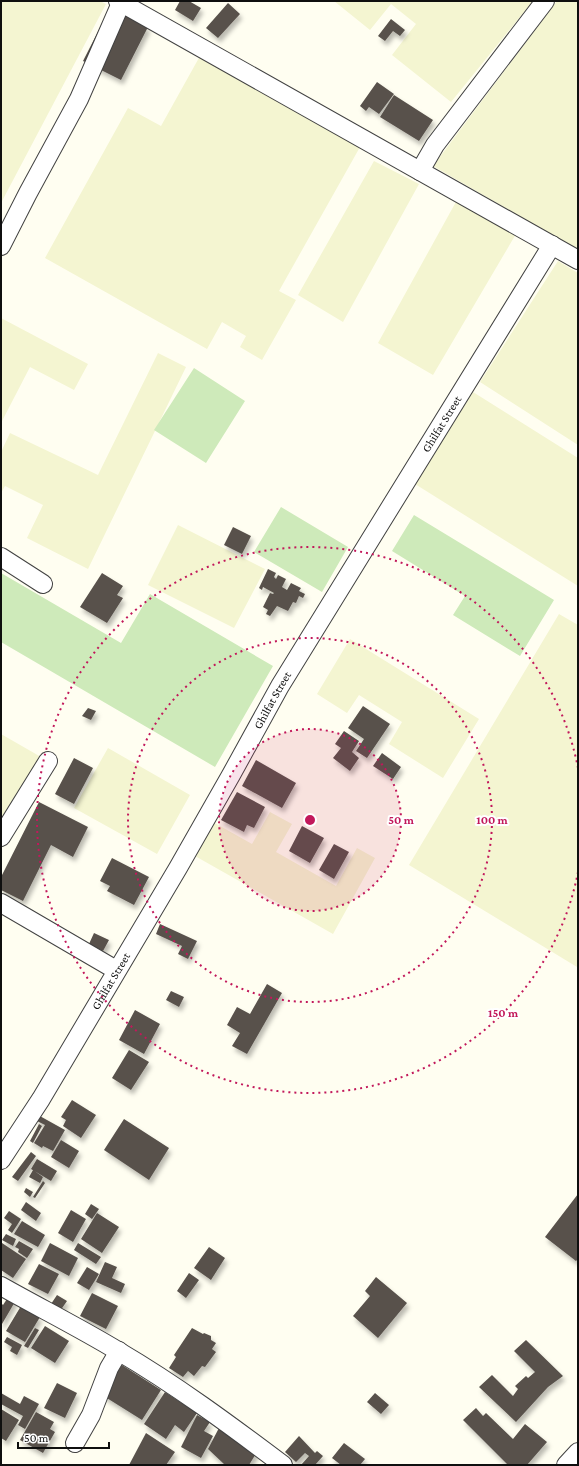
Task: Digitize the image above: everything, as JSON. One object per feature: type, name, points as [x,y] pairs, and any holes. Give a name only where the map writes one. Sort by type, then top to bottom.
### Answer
[{"type":"street","points":[[420,171],[435,144],[545,1]]},
{"type":"street","points":[[1,246],[28,193],[80,99],[119,2],[578,260]]},
{"type":"street","name":"Ghilfat Street","points":[[1,1160],[41,1099],[228,781],[280,686],[552,245]]},
{"type":"street","points":[[1,557],[43,584]]},
{"type":"street","points":[[1,837],[48,761]]},
{"type":"street","points":[[1,903],[116,970]]},
{"type":"street","points":[[1,1286],[118,1351],[180,1391],[249,1439],[283,1465]]},
{"type":"street","points":[[75,1443],[90,1415],[109,1368],[118,1351]]},
{"type":"street","points":[[566,1465],[578,1452]]},
{"type":"green space","points":[[1,1],[100,1],[106,4],[1,203]]},
{"type":"green space","points":[[334,1],[533,1],[451,102],[392,55],[416,24],[391,4],[370,30]]},
{"type":"green space","points":[[557,1],[578,1],[578,250],[433,166]]},
{"type":"green space","points":[[200,56],[360,147],[279,291],[296,300],[262,360],[240,347],[246,336],[222,322],[207,349],[45,258],[128,108],[161,126]]},
{"type":"green space","points":[[374,161],[419,184],[343,322],[298,295]]},
{"type":"green space","points":[[457,200],[516,234],[433,375],[378,343]]},
{"type":"green space","points":[[558,261],[578,273],[578,445],[480,382]]},
{"type":"green space","points":[[1,318],[88,364],[74,390],[30,367],[1,423]]},
{"type":"green space","points":[[158,353],[186,367],[88,569],[27,538],[43,505],[5,486],[1,493],[1,452],[10,433],[98,475]]},
{"type":"green space","points":[[194,368],[245,401],[206,463],[154,430]]},
{"type":"green space","points":[[473,392],[578,458],[578,586],[415,484]]},
{"type":"green space","points":[[281,507],[348,547],[322,592],[254,552]]},
{"type":"green space","points":[[414,515],[554,600],[520,656],[453,615],[465,596],[392,551]]},
{"type":"green space","points":[[178,525],[265,569],[234,628],[148,585]]},
{"type":"green space","points":[[1,573],[121,643],[150,594],[273,666],[215,767],[1,642]]},
{"type":"green space","points":[[559,614],[578,625],[577,967],[409,865]]},
{"type":"green space","points":[[350,639],[479,719],[443,778],[389,744],[402,722],[359,695],[347,713],[317,694]]},
{"type":"green space","points":[[1,734],[41,757],[1,827]]},
{"type":"green space","points":[[108,748],[190,795],[157,854],[74,808]]},
{"type":"green space","points":[[270,812],[292,824],[276,852],[336,886],[357,848],[375,858],[333,934],[195,856],[213,822],[252,844]]},
{"type":"building","points":[[180,1],[189,1],[201,8],[193,21],[175,10]]},
{"type":"building","points":[[228,3],[240,14],[218,38],[206,28]]},
{"type":"building","points":[[110,8],[148,27],[121,80],[83,61]]},
{"type":"building","points":[[391,19],[405,30],[400,36],[393,31],[385,41],[378,36]]},
{"type":"building","points":[[377,82],[394,94],[379,114],[369,107],[366,111],[360,106]]},
{"type":"building","points":[[394,95],[433,120],[419,141],[380,117]]},
{"type":"building","points":[[233,527],[251,536],[242,554],[224,545]]},
{"type":"building","points":[[268,569],[276,573],[274,577],[276,579],[278,575],[286,579],[282,587],[287,590],[291,583],[301,588],[299,591],[305,594],[303,598],[299,596],[296,603],[293,602],[288,611],[277,606],[270,616],[266,614],[268,610],[263,607],[270,593],[274,593],[263,587],[262,590],[259,588]]},
{"type":"building","points":[[102,573],[123,586],[117,595],[123,598],[107,623],[80,607]]},
{"type":"building","points":[[363,706],[390,724],[367,758],[356,751],[364,739],[348,728]]},
{"type":"building","points":[[88,708],[96,711],[91,720],[82,716]]},
{"type":"building","points":[[344,731],[359,741],[352,752],[359,758],[350,771],[333,758],[341,748],[335,744]]},
{"type":"building","points":[[382,753],[401,767],[393,779],[373,766]]},
{"type":"building","points":[[74,758],[93,768],[74,804],[55,794]]},
{"type":"building","points":[[256,760],[296,783],[282,808],[242,786]]},
{"type":"building","points":[[237,792],[265,807],[254,828],[247,825],[244,832],[221,820]]},
{"type":"building","points":[[39,802],[88,827],[73,857],[51,845],[23,901],[1,890],[1,877]]},
{"type":"building","points":[[302,826],[324,838],[310,863],[289,851]]},
{"type":"building","points":[[334,844],[349,852],[334,879],[319,870]]},
{"type":"building","points":[[112,858],[149,877],[134,905],[107,891],[110,886],[100,881]]},
{"type":"building","points":[[160,924],[197,941],[188,959],[178,954],[182,946],[156,934]]},
{"type":"building","points":[[94,933],[109,940],[103,951],[89,944]]},
{"type":"building","points":[[267,984],[282,993],[247,1054],[232,1046],[240,1033],[227,1025],[237,1007],[250,1014]]},
{"type":"building","points":[[171,991],[184,997],[179,1007],[166,1000]]},
{"type":"building","points":[[135,1010],[160,1024],[144,1054],[119,1040]]},
{"type":"building","points":[[129,1050],[149,1062],[131,1090],[112,1078]]},
{"type":"building","points":[[72,1100],[96,1115],[81,1138],[63,1126],[66,1120],[61,1117]]},
{"type":"building","points":[[38,1115],[65,1130],[53,1151],[43,1146],[42,1148],[34,1143],[45,1125],[35,1120]]},
{"type":"building","points":[[124,1119],[169,1148],[149,1180],[104,1150]]},
{"type":"building","points":[[39,1124],[42,1126],[33,1143],[30,1141]]},
{"type":"building","points":[[61,1140],[79,1151],[69,1168],[51,1157]]},
{"type":"building","points":[[31,1152],[36,1156],[18,1181],[12,1177]]},
{"type":"building","points":[[37,1159],[57,1171],[51,1181],[31,1169]]},
{"type":"building","points":[[33,1170],[43,1177],[40,1183],[29,1177]]},
{"type":"building","points":[[43,1181],[45,1183],[35,1198],[33,1197]]},
{"type":"building","points":[[26,1188],[33,1192],[30,1197],[24,1192]]},
{"type":"building","points":[[578,1194],[578,1259],[576,1261],[545,1237]]},
{"type":"building","points":[[26,1202],[41,1213],[36,1221],[21,1210]]},
{"type":"building","points":[[91,1204],[99,1209],[92,1219],[85,1214]]},
{"type":"building","points":[[71,1210],[86,1219],[73,1242],[58,1233]]},
{"type":"building","points":[[9,1211],[21,1219],[12,1233],[8,1230],[12,1224],[4,1218]]},
{"type":"building","points":[[97,1213],[119,1227],[102,1253],[81,1239]]},
{"type":"building","points":[[22,1221],[45,1235],[38,1247],[14,1234]]},
{"type":"building","points":[[6,1234],[16,1239],[13,1246],[2,1240]]},
{"type":"building","points":[[19,1241],[33,1249],[27,1258],[18,1252],[19,1249],[15,1247]]},
{"type":"building","points":[[2,1243],[26,1259],[13,1278],[1,1270]]},
{"type":"building","points":[[50,1243],[78,1258],[69,1276],[41,1261]]},
{"type":"building","points":[[78,1243],[101,1257],[96,1264],[74,1250]]},
{"type":"building","points":[[209,1247],[225,1258],[211,1280],[194,1268]]},
{"type":"building","points":[[105,1262],[117,1267],[112,1278],[125,1284],[121,1293],[96,1282]]},
{"type":"building","points":[[39,1264],[59,1274],[48,1294],[28,1284]]},
{"type":"building","points":[[87,1267],[99,1274],[89,1290],[77,1283]]},
{"type":"building","points":[[189,1273],[199,1280],[186,1298],[177,1291]]},
{"type":"building","points":[[376,1277],[407,1303],[378,1338],[353,1316],[370,1296],[365,1291]]},
{"type":"building","points":[[92,1293],[118,1306],[106,1329],[80,1316]]},
{"type":"building","points":[[57,1295],[67,1301],[60,1311],[51,1304]]},
{"type":"building","points":[[9,1296],[16,1300],[2,1324],[1,1303],[3,1305]]},
{"type":"building","points":[[21,1306],[40,1317],[25,1342],[6,1331]]},
{"type":"building","points":[[45,1326],[69,1341],[55,1363],[31,1348]]},
{"type":"building","points":[[35,1328],[39,1330],[28,1348],[24,1346]]},
{"type":"building","points":[[192,1328],[203,1334],[204,1333],[211,1336],[211,1340],[216,1343],[212,1349],[216,1352],[205,1367],[202,1366],[194,1376],[188,1371],[183,1377],[169,1368],[176,1357],[174,1355]]},
{"type":"building","points":[[7,1337],[22,1345],[17,1355],[10,1351],[12,1347],[4,1342]]},
{"type":"building","points":[[526,1340],[563,1376],[548,1387],[516,1422],[479,1387],[492,1375],[513,1396],[518,1389],[515,1386],[526,1376],[528,1378],[535,1372],[514,1351]]},
{"type":"building","points":[[122,1365],[161,1390],[142,1420],[102,1395]]},
{"type":"building","points":[[57,1383],[77,1393],[65,1418],[44,1408]]},
{"type":"building","points":[[165,1392],[197,1413],[184,1432],[175,1425],[166,1439],[144,1424]]},
{"type":"building","points":[[1,1393],[20,1404],[24,1396],[39,1404],[25,1429],[18,1425],[23,1416],[1,1404]]},
{"type":"building","points":[[375,1393],[389,1405],[381,1414],[367,1402]]},
{"type":"building","points":[[476,1408],[483,1416],[486,1413],[513,1439],[525,1424],[547,1442],[527,1465],[508,1465],[463,1420]]},
{"type":"building","points":[[1,1409],[19,1420],[6,1441],[1,1438]]},
{"type":"building","points":[[36,1412],[54,1422],[50,1429],[55,1432],[43,1453],[20,1440]]},
{"type":"building","points":[[197,1415],[210,1422],[204,1431],[213,1436],[201,1458],[181,1447]]},
{"type":"building","points":[[220,1426],[257,1452],[249,1465],[225,1465],[208,1449]]},
{"type":"building","points":[[146,1433],[175,1452],[166,1465],[129,1465]]},
{"type":"building","points":[[299,1436],[315,1453],[317,1451],[323,1456],[315,1465],[301,1465],[309,1456],[305,1453],[296,1462],[285,1452]]},
{"type":"building","points":[[344,1443],[365,1459],[360,1465],[341,1465],[332,1458]]}]
